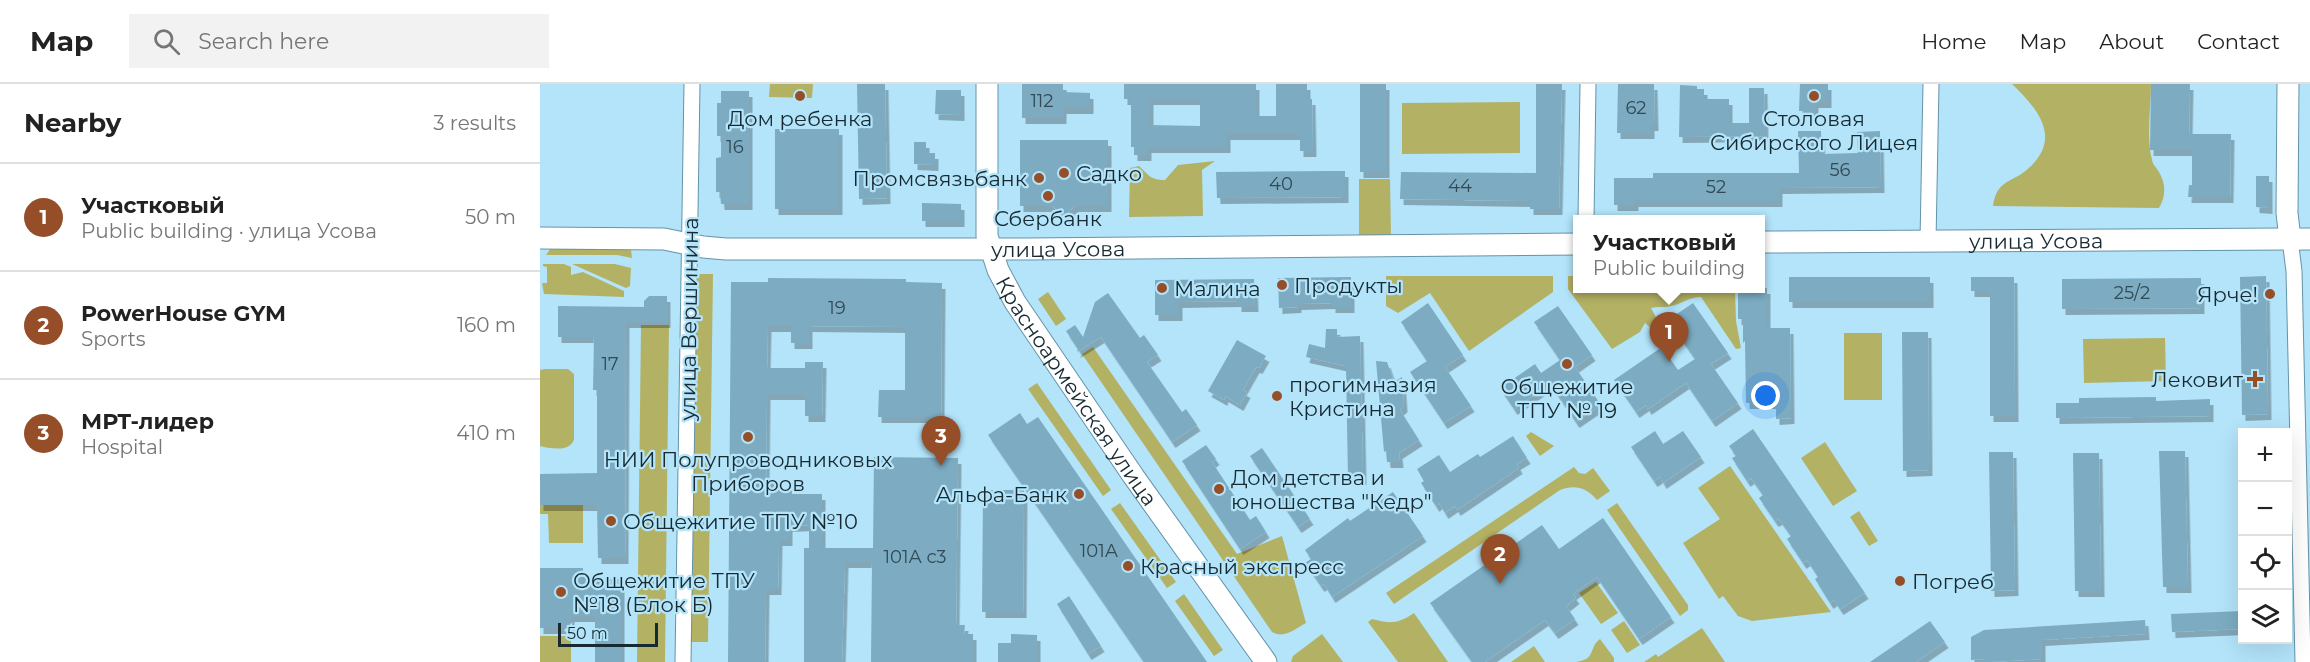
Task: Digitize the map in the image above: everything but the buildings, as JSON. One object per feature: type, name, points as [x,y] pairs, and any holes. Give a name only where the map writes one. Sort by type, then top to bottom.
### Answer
[{"type":"main road","name":"Красноармейская улица","points":[[987,84],[987,224],[990,249],[1002,280],[1134,477],[1266,662]]},
{"type":"main road","points":[[2288,84],[2287,213],[2300,239]]},
{"type":"main road","name":"улица Усова","points":[[540,238],[664,239],[717,248],[990,249],[1573,243]]},
{"type":"main road","name":"улица Усова","points":[[1765,242],[2300,239]]},
{"type":"street","name":"улица Вершинина","points":[[683,662],[692,84]]},
{"type":"street","points":[[1586,215],[1588,84]]},
{"type":"street","points":[[1928,241],[1930,84]]},
{"type":"street","points":[[2300,239],[2294,271],[2307,646],[2304,662]]},
{"type":"shaded area","points":[[770,84],[813,84],[812,98],[769,97]]},
{"type":"shaded area","points":[[2012,84],[2151,84],[2150,151],[2153,163],[2163,181],[2164,190],[2159,208],[1993,206],[1998,190],[2030,167],[2044,145],[2045,134],[2037,113]]},
{"type":"shaded area","points":[[1520,102],[1520,153],[1402,154],[1402,103]]},
{"type":"shaded area","points":[[1215,161],[1202,170],[1203,216],[1129,217],[1130,168],[1139,166],[1153,178],[1165,180],[1178,165]]},
{"type":"shaded area","points":[[1359,179],[1390,179],[1391,237],[1359,237]]},
{"type":"shaded area","points":[[551,248],[631,250],[632,258],[617,255],[546,255]]},
{"type":"shaded area","points":[[543,264],[564,264],[571,267],[571,275],[583,272],[624,291],[624,297],[544,294],[542,283],[547,283],[547,267]]},
{"type":"shaded area","points":[[572,264],[615,264],[631,268],[630,286],[626,288]]},
{"type":"shaded area","points":[[697,274],[713,274],[708,642],[690,642]]},
{"type":"shaded area","points":[[1386,276],[1553,276],[1553,292],[1469,351],[1430,293],[1398,313],[1386,306]]},
{"type":"shaded area","points":[[1568,276],[1573,276],[1573,293],[1735,293],[1736,321],[1741,348],[1736,349],[1701,297],[1668,307],[1651,308],[1659,323],[1651,328],[1645,323],[1640,332],[1612,349],[1568,289]]},
{"type":"shaded area","points":[[1048,292],[1066,319],[1056,326],[1038,299]]},
{"type":"shaded area","points":[[641,325],[669,325],[665,662],[637,662]]},
{"type":"shaded area","points":[[1844,333],[1882,333],[1882,400],[1844,400]]},
{"type":"shaded area","points":[[2165,338],[2166,381],[2084,383],[2083,339]]},
{"type":"shaded area","points":[[1093,347],[1237,554],[1282,536],[1306,623],[1285,634],[1272,632],[1082,354]]},
{"type":"shaded area","points":[[568,369],[574,374],[574,439],[565,448],[540,446],[540,370]]},
{"type":"shaded area","points":[[1037,383],[1111,490],[1103,496],[1028,389]]},
{"type":"shaded area","points":[[1531,432],[1554,446],[1540,456],[1526,436]]},
{"type":"shaded area","points":[[1825,442],[1857,491],[1833,506],[1801,458]]},
{"type":"shaded area","points":[[1730,466],[1831,612],[1752,621],[1738,616],[1723,596],[1719,599],[1683,543],[1720,519],[1698,488]]},
{"type":"shaded area","points":[[1574,467],[1579,473],[1585,474],[1593,468],[1610,491],[1597,500],[1580,488],[1571,487],[1560,490],[1394,604],[1386,593]]},
{"type":"shaded area","points":[[1120,503],[1176,582],[1167,588],[1111,509]]},
{"type":"shaded area","points":[[1617,503],[1688,605],[1688,610],[1680,616],[1607,510]]},
{"type":"shaded area","points":[[540,505],[583,505],[583,543],[549,543],[548,514],[540,514]]},
{"type":"shaded area","points":[[1859,511],[1878,541],[1869,546],[1850,517]]},
{"type":"shaded area","points":[[1596,582],[1618,613],[1601,624],[1579,593]]},
{"type":"shaded area","points":[[1184,594],[1223,650],[1214,656],[1175,601]]},
{"type":"shaded area","points":[[1414,613],[1448,662],[1398,662],[1368,622],[1372,619],[1394,622]]},
{"type":"shaded area","points":[[1624,621],[1640,645],[1627,653],[1611,630]]},
{"type":"shaded area","points":[[1702,628],[1725,662],[1644,662],[1656,654],[1658,657]]},
{"type":"shaded area","points":[[1322,634],[1343,662],[1291,662],[1293,656]]},
{"type":"shaded area","points":[[540,636],[571,636],[571,662],[540,662]]},
{"type":"shaded area","points":[[1600,639],[1614,658],[1614,662],[1576,662],[1583,661],[1590,656],[1596,642]]},
{"type":"shaded area","points":[[1534,646],[1545,662],[1511,662]]},
{"type":"place","name":"Дом ребенка","points":[[800,96]]},
{"type":"place","name":"Столовая Сибирского Лицея","points":[[1814,96]]},
{"type":"place","name":"Садко","points":[[1064,173]]},
{"type":"place","name":"Промсвязьбанк","points":[[1039,178]]},
{"type":"place","name":"Сбербанк","points":[[1048,196]]},
{"type":"place","name":"Продукты","points":[[1282,285]]},
{"type":"place","name":"Малина","points":[[1162,288]]},
{"type":"place","name":"Ярче!","points":[[2270,294]]},
{"type":"place","name":"Участковый","points":[[1669,362]]},
{"type":"place","name":"Общежитие ТПУ № 19","points":[[1567,364]]},
{"type":"place","name":"Лековит","points":[[2255,379]]},
{"type":"place","name":"прогимназия Кристина","points":[[1277,396]]},
{"type":"place","name":"НИИ Полупроводниковых Приборов","points":[[748,437]]},
{"type":"place","name":"МРТ-лидер","points":[[941,466]]},
{"type":"place","name":"Дом детства и юношества \"Кедр\"","points":[[1219,489]]},
{"type":"place","name":"Альфа-Банк","points":[[1079,494]]},
{"type":"place","name":"Общежитие ТПУ №10","points":[[611,521]]},
{"type":"place","name":"Красный экспресс","points":[[1128,566]]},
{"type":"place","name":"Погреб","points":[[1900,581]]},
{"type":"place","name":"PowerHouse GYM","points":[[1500,584]]},
{"type":"place","name":"Общежитие ТПУ №18 (Блок Б)","points":[[561,592]]}]
